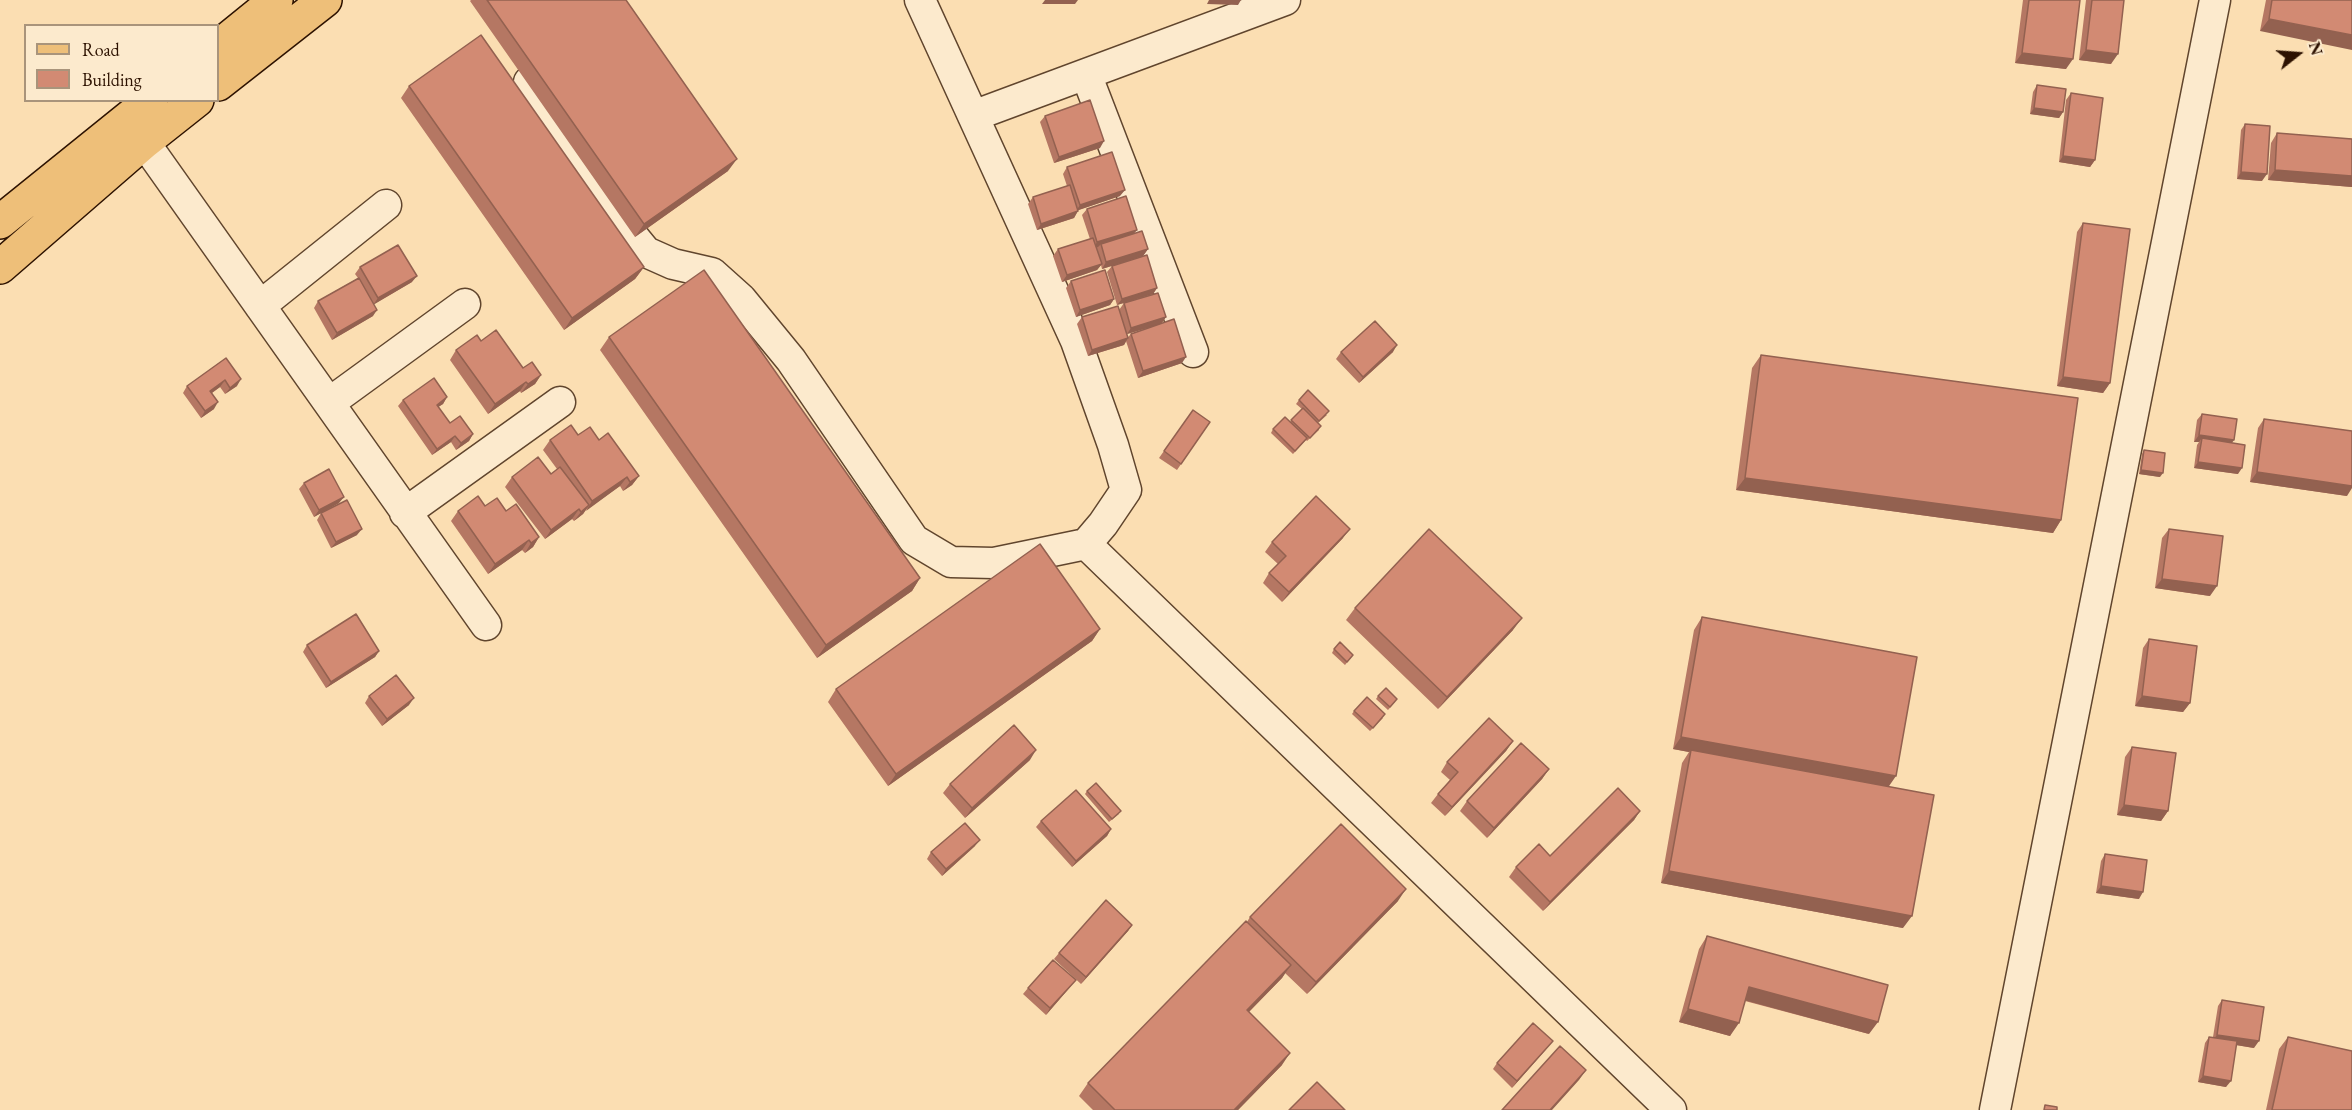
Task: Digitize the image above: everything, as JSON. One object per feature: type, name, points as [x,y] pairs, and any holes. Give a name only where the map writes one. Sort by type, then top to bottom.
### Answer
[{"type":"main road","points":[[219,46],[276,0]]},
{"type":"main road","points":[[219,83],[325,0]]},
{"type":"main road","points":[[0,222],[149,102]]},
{"type":"main road","points":[[0,267],[144,142],[194,102]]},
{"type":"street","points":[[515,61],[605,202],[646,252],[674,264],[712,273],[741,299],[791,360],[914,540],[951,562],[994,563],[1086,544],[1126,490],[1113,445],[1076,341],[920,0]]},
{"type":"street","points":[[973,116],[1285,0]]},
{"type":"street","points":[[1995,1110],[2215,0]]},
{"type":"street","points":[[1086,74],[1193,352]]},
{"type":"street","points":[[144,142],[486,625]]},
{"type":"street","points":[[260,306],[386,205]]},
{"type":"street","points":[[329,404],[465,303]]},
{"type":"street","points":[[405,513],[560,402]]},
{"type":"street","points":[[1086,544],[1671,1110]]},
{"type":"building","points":[[487,0],[626,0],[737,159],[644,224]]},
{"type":"building","points":[[2029,0],[2080,0],[2073,59],[2022,53]]},
{"type":"building","points":[[2092,0],[2124,0],[2118,54],[2086,50]]},
{"type":"building","points":[[2272,0],[2352,0],[2352,35],[2269,19]]},
{"type":"building","points":[[481,35],[644,267],[572,318],[409,86]]},
{"type":"building","points":[[2037,85],[2066,89],[2063,112],[2034,108]]},
{"type":"building","points":[[2071,93],[2103,98],[2095,160],[2063,156]]},
{"type":"building","points":[[1090,100],[1104,141],[1059,157],[1045,116]]},
{"type":"building","points":[[2245,124],[2270,126],[2267,174],[2241,172]]},
{"type":"building","points":[[2277,133],[2352,139],[2352,176],[2275,170]]},
{"type":"building","points":[[1112,152],[1125,190],[1080,205],[1067,167]]},
{"type":"building","points":[[1070,185],[1078,211],[1041,224],[1033,197]]},
{"type":"building","points":[[1126,196],[1137,230],[1097,242],[1087,209]]},
{"type":"building","points":[[2083,223],[2130,229],[2110,383],[2063,377]]},
{"type":"building","points":[[1142,231],[1148,249],[1106,262],[1101,244]]},
{"type":"building","points":[[1093,238],[1102,264],[1067,275],[1058,249]]},
{"type":"building","points":[[398,245],[417,276],[378,298],[360,267]]},
{"type":"building","points":[[1147,255],[1157,288],[1122,299],[1112,266]]},
{"type":"building","points":[[704,270],[920,578],[826,645],[609,337]]},
{"type":"building","points":[[1105,270],[1114,299],[1080,310],[1071,281]]},
{"type":"building","points":[[359,278],[377,310],[337,333],[318,301]]},
{"type":"building","points":[[1158,293],[1166,317],[1131,328],[1124,303]]},
{"type":"building","points":[[1118,306],[1128,338],[1092,350],[1082,317]]},
{"type":"building","points":[[1174,319],[1186,357],[1143,371],[1131,334]]},
{"type":"building","points":[[1375,321],[1397,345],[1363,377],[1341,352]]},
{"type":"building","points":[[496,330],[523,368],[532,362],[541,375],[528,384],[526,382],[495,404],[456,350],[477,335],[481,341]]},
{"type":"building","points":[[1761,355],[2078,398],[2061,520],[1745,478]]},
{"type":"building","points":[[226,358],[241,379],[230,388],[225,380],[210,391],[218,402],[205,411],[187,386]]},
{"type":"building","points":[[434,378],[447,397],[437,405],[450,423],[460,416],[473,434],[461,443],[455,436],[437,449],[403,400]]},
{"type":"building","points":[[1308,390],[1329,411],[1319,421],[1299,400]]},
{"type":"building","points":[[1303,408],[1321,426],[1310,438],[1291,420]]},
{"type":"building","points":[[1193,410],[1210,422],[1181,464],[1164,451]]},
{"type":"building","points":[[2202,414],[2237,419],[2234,440],[2199,435]]},
{"type":"building","points":[[1285,417],[1307,438],[1295,451],[1273,429]]},
{"type":"building","points":[[2264,419],[2352,431],[2352,486],[2257,472]]},
{"type":"building","points":[[571,425],[578,435],[590,427],[599,440],[608,433],[639,476],[630,482],[627,477],[592,501],[550,440]]},
{"type":"building","points":[[2202,438],[2245,445],[2242,468],[2198,462]]},
{"type":"building","points":[[2144,450],[2165,453],[2163,473],[2141,470]]},
{"type":"building","points":[[538,457],[551,474],[560,467],[589,505],[581,512],[579,509],[551,530],[512,477]]},
{"type":"building","points":[[329,469],[344,497],[319,510],[304,483]]},
{"type":"building","points":[[478,496],[485,506],[497,498],[506,511],[516,504],[539,537],[531,543],[529,540],[495,564],[458,511]]},
{"type":"building","points":[[1316,496],[1350,529],[1289,592],[1269,573],[1286,556],[1272,542]]},
{"type":"building","points":[[347,500],[362,529],[336,542],[321,513]]},
{"type":"building","points":[[1429,529],[1522,618],[1447,697],[1355,608]]},
{"type":"building","points":[[2169,529],[2223,536],[2217,586],[2162,579]]},
{"type":"building","points":[[1040,544],[1100,629],[896,774],[836,689]]},
{"type":"building","points":[[356,614],[379,651],[331,682],[307,645]]},
{"type":"building","points":[[1702,617],[1917,657],[1896,776],[1681,737]]},
{"type":"building","points":[[2149,639],[2197,646],[2190,703],[2142,696]]},
{"type":"building","points":[[1340,642],[1353,655],[1347,662],[1334,649]]},
{"type":"building","points":[[396,675],[414,698],[387,719],[369,696]]},
{"type":"building","points":[[1386,688],[1397,699],[1390,707],[1378,696]]},
{"type":"building","points":[[1367,697],[1385,714],[1373,728],[1354,711]]},
{"type":"building","points":[[1489,718],[1513,741],[1452,807],[1438,794],[1458,772],[1447,762]]},
{"type":"building","points":[[1014,725],[1036,750],[972,808],[950,784]]},
{"type":"building","points":[[1521,743],[1549,769],[1494,828],[1467,801]]},
{"type":"building","points":[[2132,747],[2176,753],[2168,811],[2124,805]]},
{"type":"building","points":[[1691,750],[1934,795],[1912,916],[1669,871]]},
{"type":"building","points":[[1096,783],[1121,811],[1112,819],[1087,791]]},
{"type":"building","points":[[1618,788],[1640,811],[1550,902],[1516,867],[1539,844],[1550,856]]},
{"type":"building","points":[[1076,790],[1111,829],[1076,861],[1041,821]]},
{"type":"building","points":[[965,823],[980,840],[946,869],[931,852]]},
{"type":"building","points":[[1341,824],[1406,889],[1316,982],[1250,917]]},
{"type":"building","points":[[2105,854],[2147,860],[2143,892],[2101,886]]},
{"type":"building","points":[[1106,900],[1132,925],[1086,977],[1059,953]]},
{"type":"building","points":[[1246,921],[1291,965],[1247,1010],[1290,1053],[1234,1110],[1115,1110],[1088,1083]]},
{"type":"building","points":[[1707,936],[1888,985],[1878,1022],[1749,987],[1739,1023],[1688,1009]]},
{"type":"building","points":[[1053,960],[1076,980],[1050,1008],[1028,988]]},
{"type":"building","points":[[2222,1000],[2264,1007],[2259,1041],[2217,1035]]},
{"type":"building","points":[[1533,1023],[1553,1041],[1517,1081],[1497,1063]]},
{"type":"building","points":[[2209,1037],[2237,1041],[2231,1081],[2203,1076]]},
{"type":"building","points":[[2288,1037],[2352,1051],[2352,1110],[2272,1110]]},
{"type":"building","points":[[1560,1046],[1586,1070],[1550,1110],[1502,1110]]},
{"type":"building","points":[[1317,1082],[1345,1110],[1289,1110]]},
{"type":"building","points":[[2045,1105],[2057,1107],[2057,1110],[2044,1110]]}]
